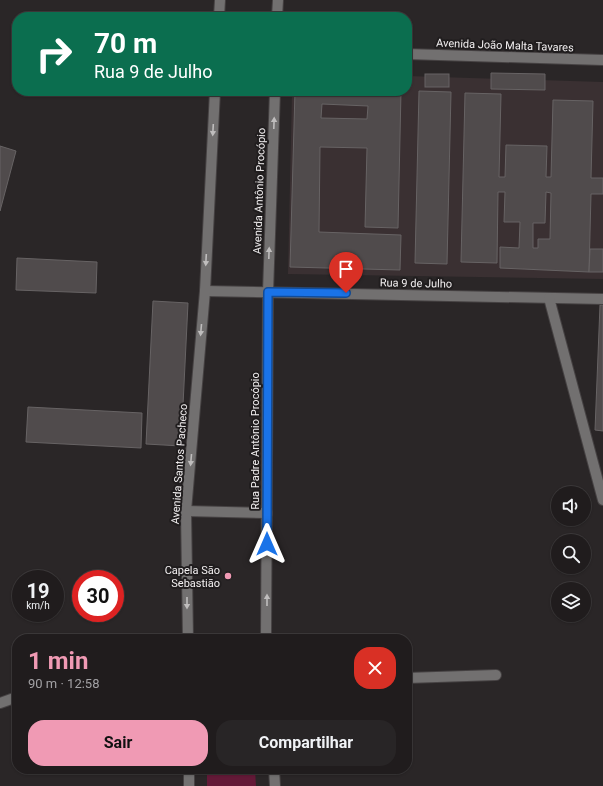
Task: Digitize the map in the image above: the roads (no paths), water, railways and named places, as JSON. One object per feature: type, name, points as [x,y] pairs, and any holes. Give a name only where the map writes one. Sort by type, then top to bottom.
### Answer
[{"type":"street","points":[[219,12],[220,0]]},
{"type":"street","points":[[277,12],[278,0]]},
{"type":"street","name":"Avenida João Malta Tavares","points":[[412,54],[603,60]]},
{"type":"street","points":[[205,291],[215,96]]},
{"type":"street","name":"Avenida Antônio Procópio","points":[[268,292],[275,96]]},
{"type":"street","name":"Rua 9 de Julho","points":[[205,291],[603,299]]},
{"type":"street","name":"Avenida Santos Pacheco","points":[[188,634],[186,511],[205,291]]},
{"type":"street","name":"Rua Padre Antônio Procópio","points":[[266,634],[268,292]]},
{"type":"street","points":[[549,298],[603,500]]},
{"type":"street","points":[[186,511],[267,513]]},
{"type":"street","points":[[412,678],[496,675]]},
{"type":"street","points":[[0,703],[12,699]]},
{"type":"street","points":[[189,774],[189,786]]},
{"type":"street","points":[[274,774],[275,786]]},
{"type":"place","name":"Capela São Sebastião","points":[[228,576]]}]
